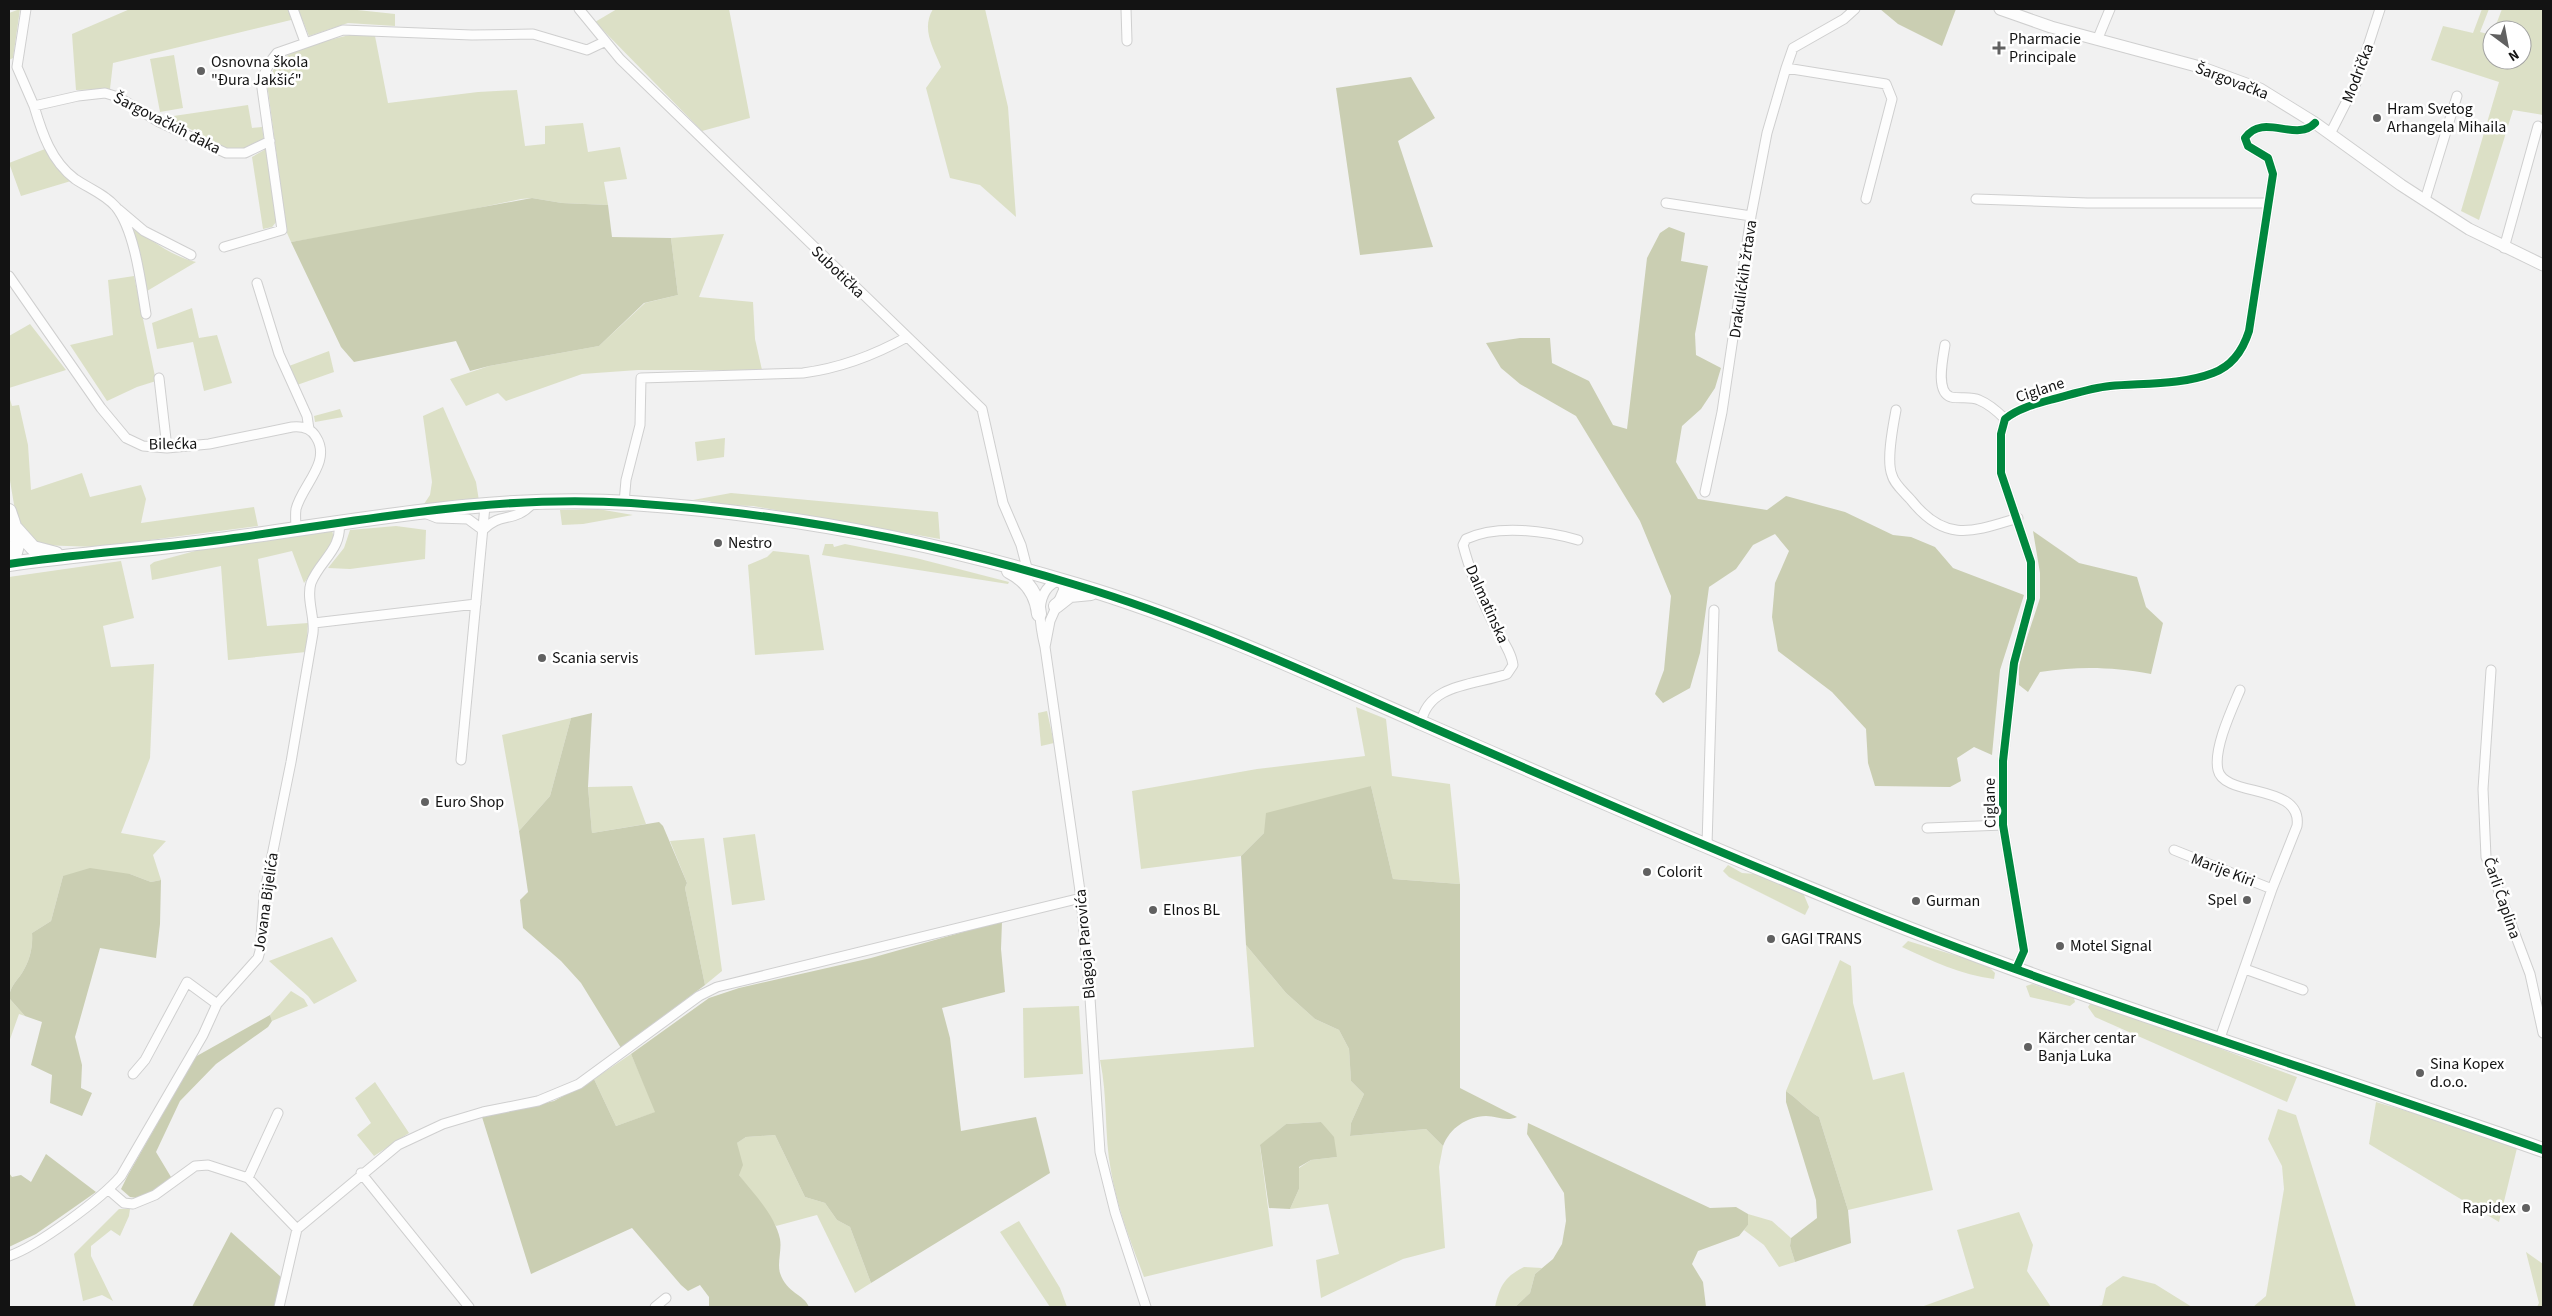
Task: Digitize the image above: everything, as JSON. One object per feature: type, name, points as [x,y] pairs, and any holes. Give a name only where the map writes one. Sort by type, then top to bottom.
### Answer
[{"type":"main road","points":[[9,564],[64,556],[143,550],[420,510],[533,503],[624,502],[845,528],[988,561],[1061,580],[1231,639],[1421,723],[1939,942],[2543,1150]]},
{"type":"main road","points":[[9,511],[16,530],[18,547],[9,564]]},
{"type":"main road","points":[[16,530],[33,548],[64,556]]},
{"type":"main road","points":[[988,561],[1016,574],[1027,584],[1036,597],[1039,614]]},
{"type":"main road","points":[[1056,606],[1065,597],[1078,593],[1112,598]]},
{"type":"street","points":[[26,9],[17,67],[34,106],[44,140],[59,163],[72,177],[100,193],[144,231],[191,255]]},
{"type":"street","points":[[293,9],[304,42]]},
{"type":"street","name":"Subotička","points":[[579,9],[604,42],[982,409],[1000,495],[1021,546],[1028,572]]},
{"type":"street","points":[[1126,9],[1127,41]]},
{"type":"street","name":"Drakulićkih žrtava","points":[[1705,492],[1722,412],[1751,216],[1767,133],[1786,68],[1793,48],[1844,19],[1855,9]]},
{"type":"street","name":"Šargovačka","points":[[2002,9],[2052,27],[2200,67],[2269,93],[2315,123],[2377,170],[2504,248],[2543,265]]},
{"type":"street","points":[[2098,38],[2110,9]]},
{"type":"street","name":"Modrička","points":[[2330,134],[2356,83],[2380,9]]},
{"type":"street","points":[[224,247],[282,230],[261,80],[270,62],[278,53],[304,42],[344,30],[355,29],[472,36],[534,34],[587,50],[604,42]]},
{"type":"street","points":[[1786,68],[1886,84],[1892,100],[1866,200]]},
{"type":"street","name":"Šargovačkih đaka","points":[[34,106],[78,96],[105,93],[118,97],[159,122],[226,153],[245,153],[270,141]]},
{"type":"street","points":[[2425,200],[2457,96]]},
{"type":"street","name":"Ciglane","points":[[2016,969],[2024,951],[2003,825],[2003,761],[2014,662],[2031,599],[2031,562],[2018,518],[2001,473],[2000,434],[2005,419],[2026,408],[2074,393],[2108,386],[2191,378],[2214,373],[2236,357],[2242,350],[2248,331],[2273,174],[2271,163],[2264,155],[2248,146],[2245,138],[2258,128],[2274,127],[2302,131],[2309,129],[2315,123]]},
{"type":"street","points":[[2504,248],[2538,126]]},
{"type":"street","points":[[1976,199],[2087,203],[2268,202]]},
{"type":"street","points":[[1666,203],[1751,216]]},
{"type":"street","points":[[116,208],[134,253],[146,314]]},
{"type":"street","name":"Bilećka","points":[[9,276],[101,408],[126,438],[143,446],[167,448],[208,444],[292,427],[309,429]]},
{"type":"street","points":[[256,283],[279,354],[307,416],[309,429],[320,443],[321,453],[317,469],[296,509],[296,529]]},
{"type":"street","points":[[624,502],[626,480],[640,425],[641,378],[803,373],[823,370],[876,354],[907,337]]},
{"type":"street","points":[[1945,345],[1942,386],[1945,393],[1951,396],[1977,399],[1989,405],[2005,419]]},
{"type":"street","points":[[159,378],[167,448]]},
{"type":"street","points":[[1896,410],[1890,445],[1892,476],[1916,507],[1945,530],[1980,530],[2018,518]]},
{"type":"street","points":[[483,530],[496,519],[524,513],[533,503]]},
{"type":"street","points":[[461,760],[485,506]]},
{"type":"street","points":[[420,510],[437,518],[468,519],[483,530]]},
{"type":"street","name":"Jovana Bijelića","points":[[9,1256],[44,1237],[109,1190],[130,1162],[203,1035],[218,1004],[253,966],[260,951],[264,895],[291,762],[314,624],[310,589],[316,574],[339,540],[339,521]]},
{"type":"street","name":"Dalmatinska","points":[[1421,723],[1425,708],[1438,695],[1479,680],[1507,674],[1513,665],[1511,656],[1486,609],[1470,569],[1463,545],[1466,539],[1492,532],[1511,532],[1563,535],[1578,540]]},
{"type":"street","points":[[1045,646],[1039,614],[1047,590],[1061,580]]},
{"type":"street","name":"Blagoja Parovića","points":[[1061,580],[1064,589],[1050,621],[1045,646],[1081,898],[1090,998],[1094,1094],[1100,1152],[1113,1204],[1146,1307]]},
{"type":"street","points":[[314,624],[476,604]]},
{"type":"street","points":[[1707,845],[1714,610]]},
{"type":"street","name":"Čarli Čaplina","points":[[2491,670],[2483,789],[2486,858],[2530,974],[2543,1033]]},
{"type":"street","name":"Marije Kiri","points":[[2220,1038],[2272,889],[2297,826],[2298,816],[2294,806],[2279,798],[2222,778],[2218,770],[2218,755],[2240,690]]},
{"type":"street","points":[[1927,828],[2003,825]]},
{"type":"street","name":"Marije Kiri","points":[[2174,850],[2272,889]]},
{"type":"street","points":[[279,1307],[297,1229],[398,1144],[443,1124],[482,1112],[538,1101],[579,1084],[692,1001],[717,987],[1081,898]]},
{"type":"street","points":[[2245,969],[2302,990]]},
{"type":"street","points":[[133,1074],[145,1060],[186,982],[218,1004]]},
{"type":"street","points":[[248,1178],[278,1112]]},
{"type":"street","points":[[109,1190],[124,1203],[133,1204],[155,1194],[191,1169],[208,1165],[248,1178],[297,1229]]},
{"type":"street","points":[[361,1174],[469,1307]]},
{"type":"street","points":[[655,1307],[666,1298]]},
{"type":"green space","points":[[20,9],[13,58],[9,60],[9,13]]},
{"type":"green space","points":[[130,9],[289,9],[291,20],[113,63],[110,89],[76,90],[72,34]]},
{"type":"green space","points":[[298,9],[348,9],[395,14],[395,26],[348,23],[309,36]]},
{"type":"green space","points":[[617,9],[729,9],[750,118],[702,131],[595,22]]},
{"type":"green space","points":[[933,9],[985,9],[1008,107],[1016,217],[980,185],[950,178],[926,88],[941,67],[928,31],[928,24]]},
{"type":"green space","points":[[1880,9],[1956,9],[1942,46],[1898,24]]},
{"type":"green space","points":[[2482,9],[2489,9],[2485,20],[2482,20],[2480,32],[2482,32],[2482,70],[2532,70],[2532,20],[2498,20],[2502,9],[2543,9],[2543,115],[2513,110],[2479,220],[2461,211],[2499,82],[2431,60],[2443,26],[2473,33]]},
{"type":"green space","points":[[350,35],[375,36],[388,103],[478,92],[517,90],[525,146],[545,144],[545,126],[583,123],[588,152],[620,147],[627,179],[604,182],[608,205],[562,203],[532,198],[521,199],[407,223],[291,242],[287,233],[267,83],[276,65],[287,56],[314,44]]},
{"type":"green space","points":[[174,55],[183,108],[160,112],[150,59]]},
{"type":"green space","points":[[1411,77],[1435,118],[1398,141],[1433,247],[1360,255],[1336,88]]},
{"type":"green space","points":[[248,105],[252,128],[262,127],[264,139],[241,149],[232,150],[225,148],[201,134],[160,118]]},
{"type":"green space","points":[[45,149],[71,181],[21,196],[9,163]]},
{"type":"green space","points":[[266,149],[277,221],[272,227],[263,229],[252,157]]},
{"type":"green space","points":[[532,198],[562,203],[608,205],[612,237],[671,238],[678,295],[644,303],[599,346],[470,371],[456,341],[354,362],[341,347],[291,242]]},
{"type":"green space","points":[[128,222],[169,251],[196,262],[147,291]]},
{"type":"green space","points":[[1669,227],[1685,233],[1681,261],[1708,266],[1695,334],[1696,355],[1721,368],[1715,388],[1701,409],[1682,426],[1676,462],[1698,499],[1767,510],[1786,496],[1845,512],[1893,535],[1911,537],[1935,547],[1953,568],[2024,595],[2000,670],[1992,755],[1974,747],[1957,758],[1961,781],[1950,787],[1875,786],[1868,763],[1866,729],[1832,692],[1778,651],[1772,617],[1775,583],[1789,551],[1775,534],[1753,545],[1736,569],[1709,587],[1700,653],[1690,688],[1663,703],[1655,694],[1664,670],[1671,596],[1640,521],[1576,416],[1520,384],[1501,368],[1486,343],[1520,338],[1550,338],[1552,363],[1589,381],[1613,425],[1627,429],[1647,258],[1660,233]]},
{"type":"green space","points":[[724,234],[699,297],[753,302],[755,339],[762,370],[638,370],[582,374],[506,401],[498,393],[466,406],[450,379],[489,366],[599,346],[645,303],[678,295],[671,238]]},
{"type":"green space","points":[[134,276],[156,381],[137,387],[107,401],[70,345],[113,335],[108,280]]},
{"type":"green space","points":[[192,308],[199,338],[217,335],[232,383],[204,391],[193,342],[157,349],[152,323]]},
{"type":"green space","points":[[30,324],[66,370],[9,388],[9,336]]},
{"type":"green space","points":[[329,351],[334,372],[297,385],[289,366]]},
{"type":"green space","points":[[9,396],[12,406],[19,405],[28,445],[31,490],[82,473],[90,497],[141,485],[146,499],[141,523],[254,507],[258,526],[96,547],[39,545],[17,522],[9,475]]},
{"type":"green space","points":[[443,407],[476,482],[479,501],[424,504],[430,495],[432,482],[423,416]]},
{"type":"green space","points":[[340,409],[343,417],[315,422],[314,416]]},
{"type":"green space","points":[[725,438],[724,457],[697,461],[695,442]]},
{"type":"green space","points":[[731,493],[938,512],[940,539],[753,506],[719,505],[709,501],[693,500]]},
{"type":"green space","points":[[598,509],[633,515],[583,524],[562,525],[560,510]]},
{"type":"green space","points":[[396,526],[426,530],[425,559],[350,569],[328,568],[344,548],[350,530]]},
{"type":"green space","points":[[332,530],[334,539],[332,545],[304,583],[292,551],[258,559],[267,626],[308,623],[306,652],[228,660],[221,566],[152,580],[150,565],[154,562],[210,547]]},
{"type":"green space","points":[[2033,531],[2079,563],[2137,577],[2146,607],[2163,623],[2151,674],[2109,669],[2069,669],[2040,672],[2028,692],[2019,685],[2019,662],[2040,598],[2040,573]]},
{"type":"green space","points":[[825,544],[833,544],[834,547],[845,544],[916,558],[1009,582],[1008,584],[822,555]]},
{"type":"green space","points":[[773,551],[809,555],[824,650],[755,655],[748,565],[767,557]]},
{"type":"green space","points":[[121,561],[134,618],[103,626],[111,667],[154,664],[150,758],[121,833],[166,841],[153,855],[161,880],[151,882],[130,874],[63,876],[51,921],[32,933],[29,958],[25,968],[12,987],[9,998],[9,577]]},
{"type":"green space","points":[[1356,707],[1386,719],[1392,776],[1450,784],[1460,884],[1393,879],[1371,786],[1264,833],[1241,856],[1141,869],[1132,791],[1257,769],[1365,756]]},
{"type":"green space","points":[[1047,711],[1054,743],[1041,746],[1038,713]]},
{"type":"green space","points":[[592,713],[588,787],[592,833],[659,822],[663,826],[687,883],[685,888],[705,985],[621,1048],[581,983],[561,961],[523,928],[520,900],[528,892],[519,831],[550,796],[571,718]]},
{"type":"green space","points":[[571,718],[550,796],[519,831],[502,735]]},
{"type":"green space","points":[[632,786],[646,824],[592,833],[588,787]]},
{"type":"green space","points":[[1371,786],[1393,879],[1460,884],[1460,1088],[1517,1117],[1505,1119],[1486,1116],[1465,1121],[1454,1129],[1443,1146],[1426,1129],[1350,1136],[1351,1123],[1364,1094],[1351,1081],[1349,1049],[1339,1030],[1315,1019],[1286,993],[1246,945],[1241,856],[1264,833],[1266,813]]},
{"type":"green space","points":[[755,834],[765,900],[732,905],[723,838]]},
{"type":"green space","points":[[704,838],[722,971],[705,985],[685,888],[687,883],[670,841]]},
{"type":"green space","points":[[1728,865],[1742,873],[1756,874],[1799,891],[1804,895],[1809,907],[1805,915],[1729,877],[1723,871]]},
{"type":"green space","points":[[90,868],[130,874],[151,882],[161,880],[160,924],[156,958],[100,948],[75,1037],[82,1065],[81,1088],[92,1093],[82,1116],[50,1103],[52,1075],[31,1065],[42,1022],[25,1016],[9,998],[12,987],[25,968],[29,958],[32,933],[51,921],[63,876]]},
{"type":"green space","points":[[1002,921],[1001,949],[1005,992],[942,1008],[950,1038],[961,1131],[1036,1117],[1050,1173],[871,1283],[850,1227],[837,1220],[825,1203],[805,1197],[775,1135],[746,1137],[737,1143],[743,1165],[739,1175],[774,1222],[780,1239],[779,1269],[783,1280],[809,1307],[709,1307],[709,1297],[700,1285],[688,1291],[632,1228],[531,1274],[482,1117],[554,1101],[594,1079],[616,1126],[655,1112],[631,1054],[709,998],[739,988],[871,958]]},
{"type":"green space","points":[[332,937],[357,981],[314,1004],[308,996],[269,961]]},
{"type":"green space","points":[[1908,941],[1987,965],[1995,973],[1994,979],[1958,971],[1902,947]]},
{"type":"green space","points":[[1246,945],[1286,993],[1315,1019],[1339,1030],[1349,1049],[1351,1081],[1364,1094],[1351,1123],[1350,1136],[1426,1129],[1443,1146],[1439,1167],[1445,1248],[1403,1259],[1321,1298],[1316,1260],[1339,1254],[1328,1204],[1290,1209],[1299,1189],[1299,1168],[1311,1160],[1337,1157],[1321,1122],[1286,1124],[1260,1146],[1273,1246],[1144,1277],[1125,1225],[1114,1184],[1107,1144],[1104,1088],[1100,1060],[1254,1047]]},
{"type":"green space","points":[[1840,960],[1851,966],[1853,1003],[1873,1080],[1904,1072],[1933,1190],[1848,1210],[1819,1117],[1786,1091]]},
{"type":"green space","points":[[2032,984],[2074,998],[2075,1002],[2070,1006],[2030,997],[2026,986]]},
{"type":"green space","points":[[291,991],[304,999],[308,1006],[272,1021],[270,1015]]},
{"type":"green space","points":[[9,998],[25,1016],[19,1014],[9,1042]]},
{"type":"green space","points":[[2090,1004],[2099,1004],[2297,1077],[2287,1102],[2095,1017],[2088,1007]]},
{"type":"green space","points":[[1079,1006],[1083,1074],[1024,1078],[1023,1008]]},
{"type":"green space","points":[[270,1015],[272,1021],[268,1027],[216,1064],[180,1101],[156,1152],[171,1177],[160,1188],[137,1198],[130,1197],[121,1189],[195,1057]]},
{"type":"green space","points":[[631,1054],[656,1112],[616,1126],[594,1079]]},
{"type":"green space","points":[[375,1082],[409,1133],[374,1156],[357,1135],[371,1123],[355,1098]]},
{"type":"green space","points":[[1786,1091],[1819,1117],[1848,1210],[1851,1243],[1795,1262],[1790,1246],[1791,1238],[1817,1218],[1816,1200],[1786,1102]]},
{"type":"green space","points":[[2376,1102],[2518,1144],[2499,1222],[2369,1144]]},
{"type":"green space","points":[[2278,1109],[2296,1115],[2356,1307],[2253,1307],[2266,1296],[2284,1189],[2282,1166],[2268,1139]]},
{"type":"green space","points":[[1321,1122],[1334,1137],[1337,1157],[1311,1160],[1299,1167],[1299,1189],[1290,1209],[1269,1208],[1260,1145],[1286,1124]]},
{"type":"green space","points":[[1528,1123],[1710,1208],[1736,1207],[1748,1214],[1748,1225],[1739,1236],[1698,1251],[1692,1264],[1703,1282],[1706,1307],[1515,1307],[1530,1293],[1535,1274],[1553,1259],[1562,1244],[1566,1221],[1564,1193],[1527,1134]]},
{"type":"green space","points":[[775,1135],[805,1197],[825,1203],[837,1220],[850,1227],[871,1283],[855,1293],[817,1215],[776,1226],[739,1175],[737,1143],[746,1137]]},
{"type":"green space","points":[[46,1154],[96,1192],[36,1234],[9,1247],[9,1173],[12,1177],[21,1175],[31,1182]]},
{"type":"green space","points":[[119,1209],[130,1209],[120,1236],[111,1230],[91,1246],[91,1256],[113,1301],[102,1295],[83,1301],[74,1254]]},
{"type":"green space","points":[[2019,1212],[2033,1245],[2027,1271],[2051,1307],[1921,1307],[1974,1288],[1957,1230]]},
{"type":"green space","points":[[1748,1214],[1772,1221],[1791,1238],[1790,1246],[1795,1262],[1779,1267],[1764,1245],[1744,1230],[1748,1225]]},
{"type":"green space","points":[[1019,1221],[1060,1288],[1067,1307],[1050,1307],[1000,1232]]},
{"type":"green space","points":[[231,1232],[281,1277],[275,1307],[192,1307]]},
{"type":"green space","points":[[2526,1252],[2543,1264],[2543,1307],[2537,1307],[2539,1303]]},
{"type":"green space","points":[[1524,1267],[1542,1268],[1535,1274],[1530,1293],[1515,1307],[1495,1307],[1504,1283]]},
{"type":"green space","points":[[2123,1276],[2155,1284],[2192,1307],[2095,1307],[2102,1305],[2106,1288]]},
{"type":"cycle path","points":[[2016,969],[2024,951],[2003,825],[2003,761],[2014,663],[2031,599],[2031,562],[2001,473],[2001,434],[2005,419],[2026,407],[2095,388],[2188,380],[2213,373],[2231,362],[2244,345],[2249,331],[2273,174],[2268,158],[2248,146],[2245,138],[2252,131],[2261,128],[2299,130],[2315,123]]},
{"type":"cycle path","points":[[9,564],[206,542],[431,510],[531,502],[581,501],[688,508],[800,522],[912,542],[1022,569],[1076,585],[1121,599],[1208,631],[1683,836],[1926,936],[2101,1000],[2543,1150]]},
{"type":"place","name":"Pharmacie Principale","points":[[1999,48]]},
{"type":"place","name":"Osnovna škola \"Đura Jakšić\"","points":[[201,71]]},
{"type":"place","name":"Hram Svetog Arhangela Mihaila","points":[[2377,118]]},
{"type":"place","name":"Nestro","points":[[718,543]]},
{"type":"place","name":"Scania servis","points":[[542,658]]},
{"type":"place","name":"Euro Shop","points":[[425,802]]},
{"type":"place","name":"Colorit","points":[[1647,872]]},
{"type":"place","name":"Spel","points":[[2247,900]]},
{"type":"place","name":"Gurman","points":[[1916,901]]},
{"type":"place","name":"Elnos BL","points":[[1153,910]]},
{"type":"place","name":"GAGI TRANS","points":[[1771,939]]},
{"type":"place","name":"Motel Signal","points":[[2060,946]]},
{"type":"place","name":"Kärcher centar Banja Luka","points":[[2028,1047]]},
{"type":"place","name":"Sina Kopex d.o.o.","points":[[2420,1073]]},
{"type":"place","name":"Rapidex","points":[[2526,1208]]}]
